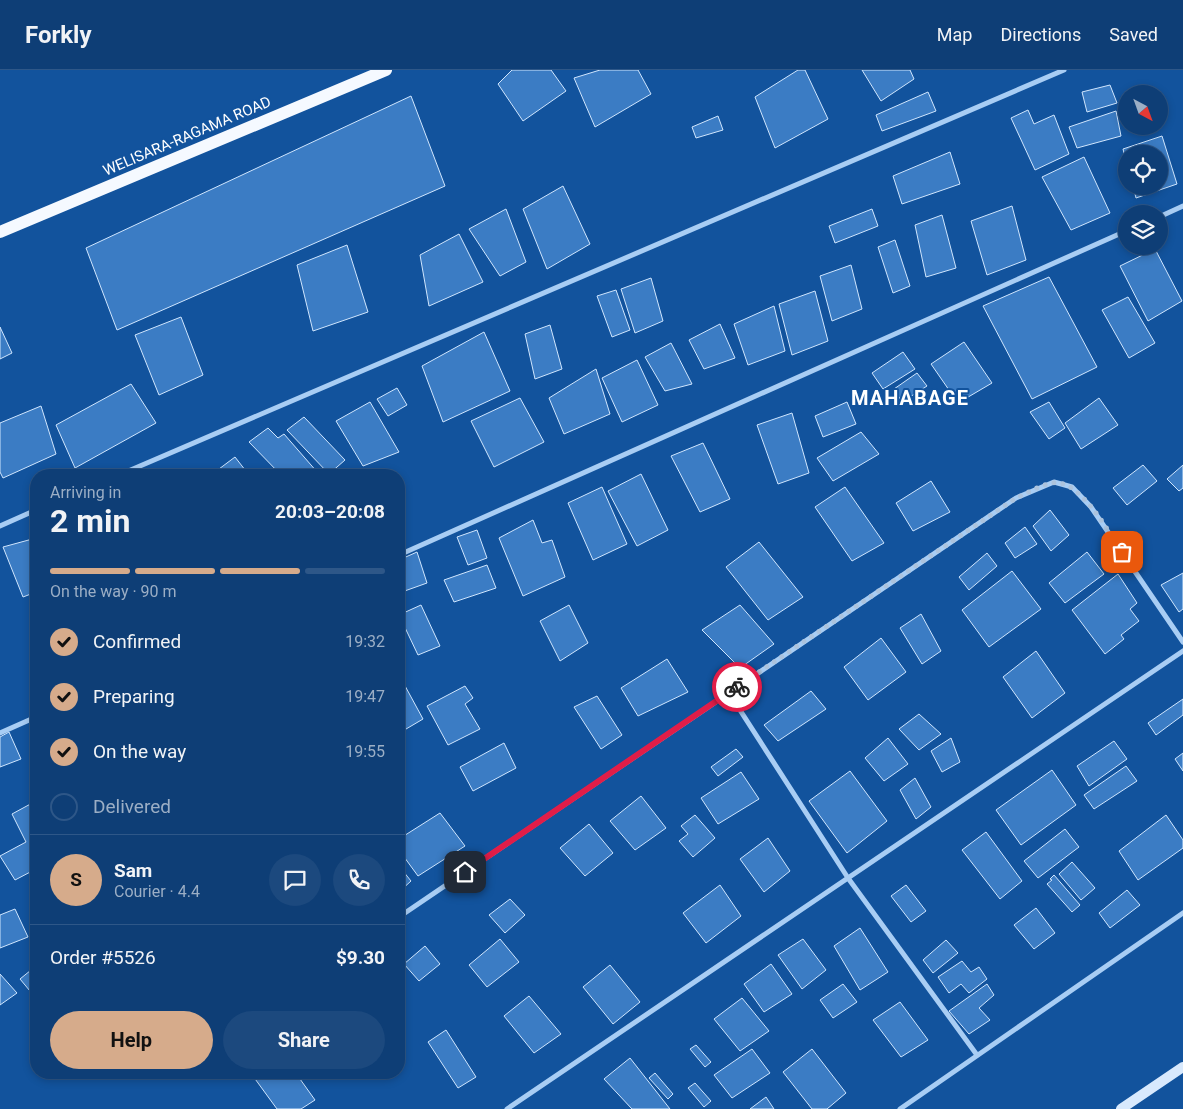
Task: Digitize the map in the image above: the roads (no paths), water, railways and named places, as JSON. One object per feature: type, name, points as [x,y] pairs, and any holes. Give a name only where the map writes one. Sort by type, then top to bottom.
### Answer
[{"type":"main road","name":"WELISARA-RAGAMA ROAD","points":[[0,232],[386,70]]},
{"type":"street","points":[[133,469],[1064,70]]},
{"type":"street","points":[[1168,213],[1183,206]]},
{"type":"street","points":[[405,552],[1118,236]]},
{"type":"street","points":[[405,913],[1016,498],[1054,482],[1072,487],[1091,507],[1183,642]]},
{"type":"street","points":[[0,526],[30,513]]},
{"type":"street","points":[[508,1109],[1183,652]]},
{"type":"street","points":[[729,693],[848,878],[977,1056]]},
{"type":"street","points":[[0,733],[30,720]]},
{"type":"street","points":[[900,1109],[1183,913]]},
{"type":"street","points":[[1121,1109],[1183,1067]]},
{"type":"district","name":"MAHABAGE","points":[[910,398]]}]
